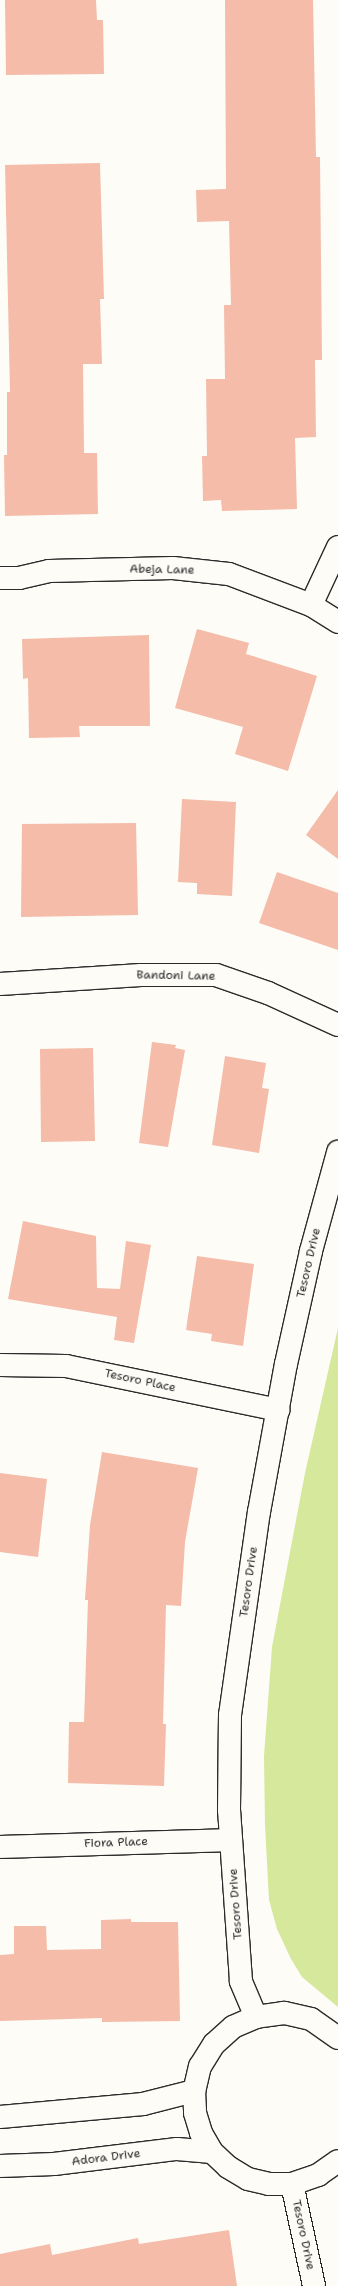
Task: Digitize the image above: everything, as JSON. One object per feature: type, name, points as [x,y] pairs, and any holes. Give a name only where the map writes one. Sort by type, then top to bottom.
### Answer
[{"type":"street","points":[[311,605],[338,547]]},
{"type":"street","name":"Abeja Lane","points":[[0,578],[19,578],[49,571],[173,568],[229,574],[311,605],[338,622]]},
{"type":"street","name":"Bandoni Lane","points":[[2,984],[141,975],[216,975],[268,993],[338,1025]]},
{"type":"street","name":"Tesoro Drive","points":[[256,2016],[241,1981],[229,1810],[230,1715],[259,1512],[278,1410],[311,1251],[338,1152]]},
{"type":"street","name":"Tesoro Place","points":[[0,1365],[66,1366],[278,1410]]},
{"type":"street","name":"Fiora Place","points":[[0,1847],[231,1840]]},
{"type":"street","points":[[338,2038],[311,2019],[284,2013],[256,2016],[233,2027],[214,2044],[200,2066],[194,2091],[195,2113],[201,2134],[212,2152],[228,2167],[248,2179],[269,2184],[292,2184],[318,2176],[338,2160]]},
{"type":"street","points":[[0,2117],[143,2104],[194,2091]]},
{"type":"street","name":"Adora Drive","points":[[0,2166],[54,2164],[177,2149],[212,2152]]},
{"type":"street","name":"Tesoro Drive","points":[[292,2184],[314,2286]]},
{"type":"green space","points":[[338,1328],[338,2007],[302,1977],[291,1959],[277,1929],[269,1900],[265,1825],[264,1756],[272,1647],[305,1473]]},
{"type":"building","points":[[5,0],[96,0],[97,20],[103,20],[104,74],[6,75]]},
{"type":"building","points":[[225,0],[313,0],[316,157],[320,157],[322,360],[315,360],[316,437],[295,438],[297,509],[222,511],[221,500],[203,501],[202,456],[207,456],[206,379],[225,379],[224,305],[231,305],[229,221],[197,222],[196,190],[226,189]]},
{"type":"building","points":[[100,163],[104,299],[100,299],[102,364],[83,364],[84,453],[97,453],[98,514],[5,516],[4,455],[7,455],[7,392],[10,392],[5,165]]},
{"type":"building","points":[[197,629],[249,643],[246,654],[317,676],[288,771],[235,754],[243,727],[175,708]]},
{"type":"building","points":[[149,635],[150,726],[79,726],[80,737],[29,738],[28,678],[23,679],[22,639]]},
{"type":"building","points":[[338,790],[338,859],[306,835]]},
{"type":"building","points":[[182,799],[236,802],[232,896],[197,894],[197,883],[178,882]]},
{"type":"building","points":[[136,823],[138,915],[21,917],[22,824]]},
{"type":"building","points":[[277,872],[338,893],[338,950],[259,923]]},
{"type":"building","points":[[152,1042],[176,1045],[175,1048],[185,1050],[168,1147],[139,1143]]},
{"type":"building","points":[[93,1048],[95,1141],[41,1142],[40,1049]]},
{"type":"building","points":[[225,1056],[266,1063],[262,1088],[269,1089],[259,1153],[212,1145]]},
{"type":"building","points":[[23,1221],[96,1236],[97,1288],[120,1289],[126,1241],[151,1245],[134,1343],[114,1340],[117,1317],[8,1299]]},
{"type":"building","points":[[197,1256],[254,1264],[243,1346],[211,1341],[212,1334],[186,1330]]},
{"type":"building","points":[[102,1452],[198,1468],[185,1542],[181,1606],[166,1605],[163,1724],[166,1724],[164,1786],[68,1783],[69,1722],[84,1722],[88,1600],[85,1600],[90,1525]]},
{"type":"building","points":[[0,1473],[47,1479],[38,1557],[0,1552]]},
{"type":"building","points":[[131,1919],[131,1922],[178,1922],[180,2021],[102,2022],[102,2018],[0,2021],[0,1955],[14,1954],[14,1926],[46,1926],[47,1950],[101,1949],[101,1920]]},
{"type":"building","points":[[229,2230],[237,2286],[0,2286],[0,2254],[50,2244],[52,2255],[138,2238],[139,2244]]}]
